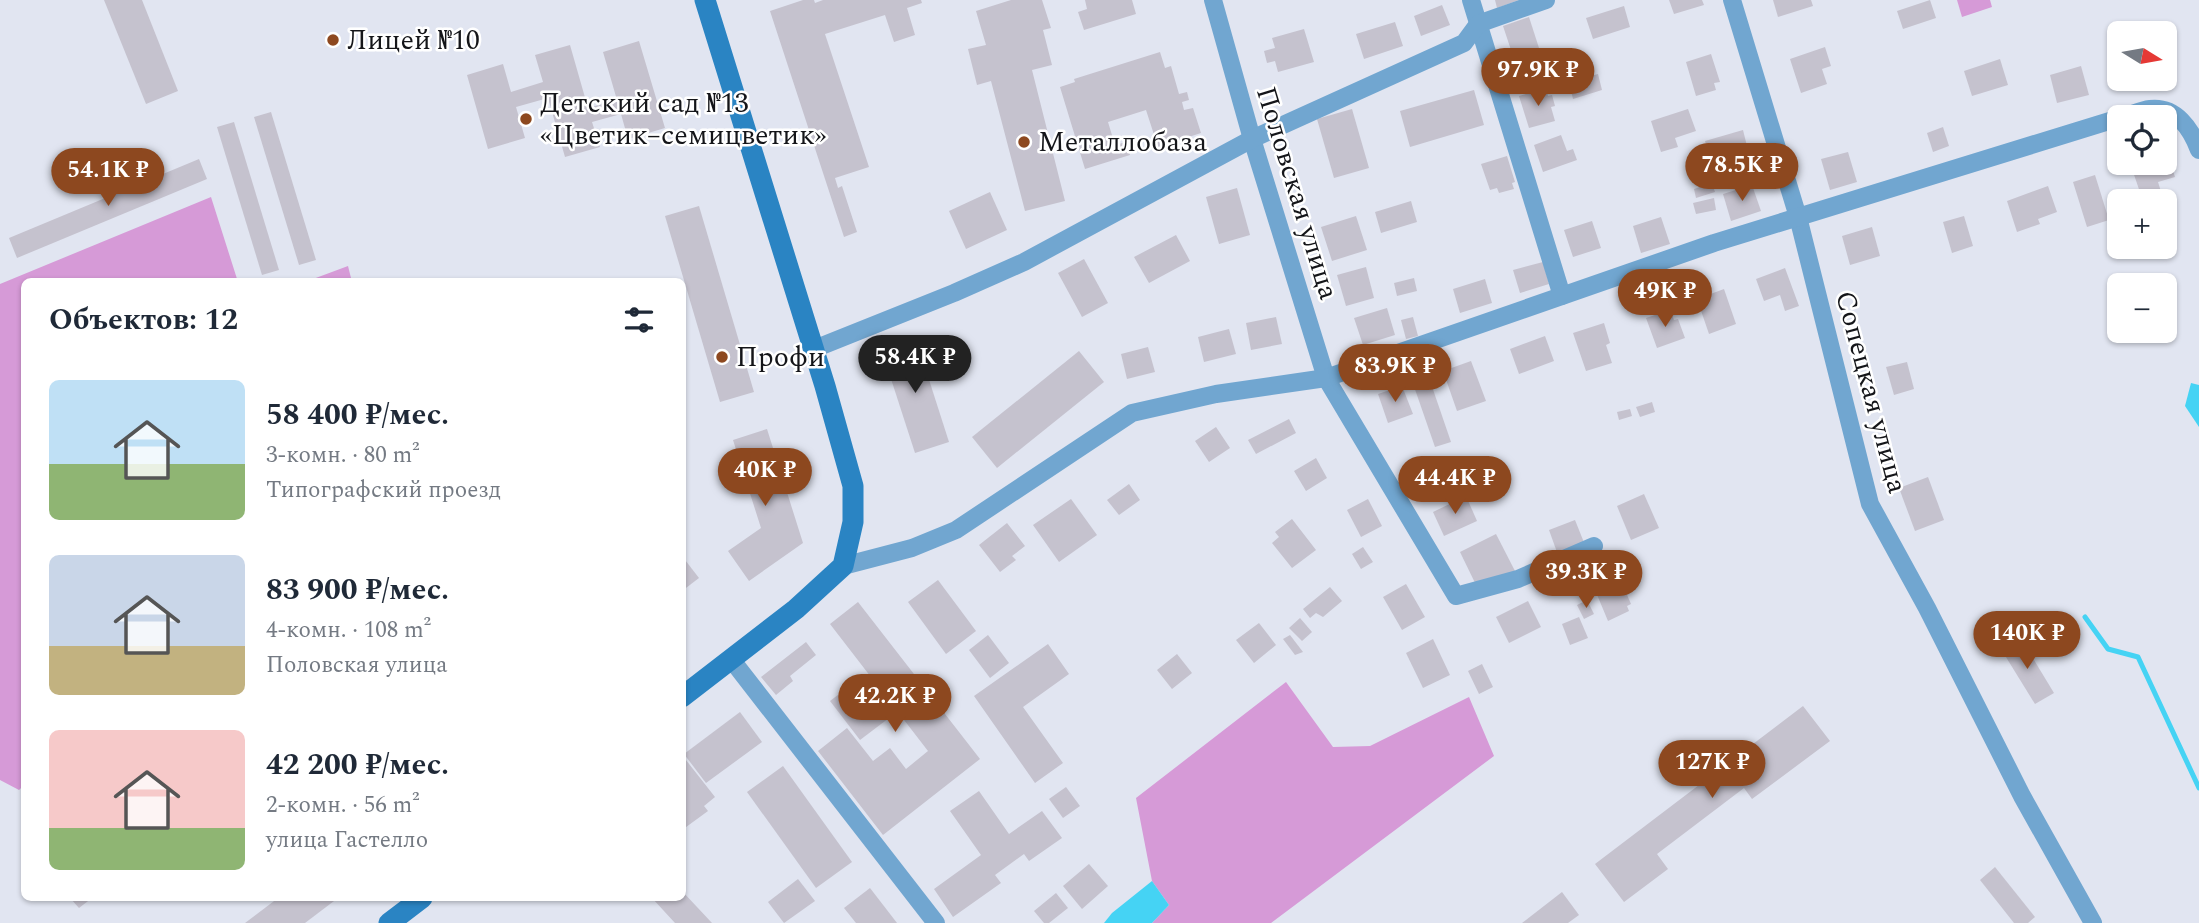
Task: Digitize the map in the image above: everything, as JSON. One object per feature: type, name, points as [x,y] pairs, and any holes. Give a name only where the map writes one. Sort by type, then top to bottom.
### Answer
[{"type":"main road","points":[[686,693],[796,609],[844,566],[853,522],[853,486],[814,349],[705,0]]},
{"type":"main road","points":[[389,923],[418,901]]},
{"type":"street","name":"Половская улица","points":[[1213,0],[1252,139],[1326,378],[1456,596],[1518,579],[1594,546]]},
{"type":"street","points":[[1471,0],[1562,296]]},
{"type":"street","points":[[814,349],[1024,262],[1252,139],[1464,43],[1478,24],[1546,0]]},
{"type":"street","name":"Сопецкая улица","points":[[1732,0],[1798,217],[1870,504],[1927,608],[2022,796],[2093,923]]},
{"type":"street","points":[[2177,117],[2192,130],[2199,150]]},
{"type":"street","points":[[844,566],[912,548],[956,530],[1132,413],[1216,394],[1326,378],[1798,217],[2107,122]]},
{"type":"street","points":[[731,659],[936,923]]},
{"type":"shaded area","points":[[1957,0],[1990,0],[1992,7],[1962,17]]},
{"type":"shaded area","points":[[211,197],[237,278],[21,278],[19,790],[0,780],[0,284]]},
{"type":"shaded area","points":[[348,266],[351,278],[316,278]]},
{"type":"shaded area","points":[[1286,682],[1333,747],[1370,746],[1469,697],[1494,756],[1271,923],[1152,923],[1169,905],[1152,881],[1136,798]]},
{"type":"water","points":[[2191,383],[2199,385],[2199,427],[2185,406]]},
{"type":"water","points":[[1152,881],[1169,905],[1152,923],[1104,923],[1112,913]]},
{"type":"building","points":[[104,0],[142,0],[178,91],[146,104]]},
{"type":"building","points":[[803,0],[814,0],[815,3],[823,0],[921,0],[922,3],[907,8],[915,35],[894,42],[885,15],[825,34],[869,167],[835,178],[838,188],[842,186],[857,232],[844,237],[770,11]]},
{"type":"building","points":[[1011,0],[1042,0],[1051,28],[1043,30],[1052,65],[1032,70],[1065,201],[1025,211],[991,81],[977,85],[968,49],[986,45],[976,11]]},
{"type":"building","points":[[1085,0],[1132,0],[1136,14],[1084,30],[1078,12],[1087,9]]},
{"type":"building","points":[[1495,0],[1519,0],[1497,8]]},
{"type":"building","points":[[1669,0],[1702,0],[1704,5],[1674,14]]},
{"type":"building","points":[[1773,0],[1811,0],[1813,6],[1778,17]]},
{"type":"building","points":[[1930,0],[1936,18],[1903,29],[1897,11]]},
{"type":"building","points":[[1442,5],[1450,25],[1421,36],[1414,16]]},
{"type":"building","points":[[1624,6],[1630,27],[1593,39],[1586,18]]},
{"type":"building","points":[[1529,17],[1539,48],[1513,56],[1503,26]]},
{"type":"building","points":[[1395,22],[1403,46],[1364,59],[1356,34]]},
{"type":"building","points":[[1304,29],[1314,62],[1278,72],[1275,61],[1267,63],[1264,51],[1275,48],[1272,38]]},
{"type":"building","points":[[639,41],[665,128],[628,139],[621,114],[592,122],[600,147],[565,157],[548,98],[516,107],[525,138],[488,149],[467,75],[503,64],[511,92],[543,82],[535,55],[570,45],[588,108],[617,100],[603,52]]},
{"type":"building","points":[[1825,47],[1831,66],[1822,69],[1827,84],[1801,93],[1790,59]]},
{"type":"building","points":[[1160,52],[1165,68],[1171,66],[1179,94],[1187,92],[1189,100],[1182,102],[1184,110],[1193,108],[1201,133],[1158,147],[1146,110],[1108,122],[1115,145],[1126,142],[1130,155],[1085,169],[1060,87],[1075,82],[1074,79]]},
{"type":"building","points":[[1711,54],[1720,82],[1714,83],[1716,90],[1696,96],[1686,62]]},
{"type":"building","points":[[1589,56],[1594,71],[1566,80],[1561,65]]},
{"type":"building","points":[[2000,59],[2008,85],[1972,96],[1964,71]]},
{"type":"building","points":[[2081,66],[2089,95],[2057,103],[2050,75]]},
{"type":"building","points":[[1598,74],[1602,90],[1573,99],[1569,82]]},
{"type":"building","points":[[1546,88],[1548,96],[1552,95],[1555,106],[1551,107],[1555,121],[1529,128],[1519,96]]},
{"type":"building","points":[[1474,90],[1484,125],[1410,147],[1400,111]]},
{"type":"building","points":[[1352,109],[1369,168],[1334,178],[1317,119]]},
{"type":"building","points":[[1688,109],[1696,131],[1675,138],[1678,147],[1661,152],[1651,121]]},
{"type":"building","points":[[271,112],[316,260],[299,265],[254,117]]},
{"type":"building","points":[[234,122],[279,270],[262,275],[217,127]]},
{"type":"building","points":[[1943,127],[1949,146],[1933,152],[1927,133]]},
{"type":"building","points":[[1743,130],[1750,158],[1713,169],[1705,141]]},
{"type":"building","points":[[1561,135],[1567,151],[1573,149],[1577,160],[1543,172],[1534,145]]},
{"type":"building","points":[[1848,152],[1857,182],[1830,190],[1821,159]]},
{"type":"building","points":[[1507,156],[1515,182],[1512,183],[1514,189],[1499,193],[1497,188],[1490,190],[1481,164]]},
{"type":"building","points":[[199,159],[207,179],[17,258],[9,238]]},
{"type":"building","points":[[2095,175],[2107,221],[2087,227],[2073,182]]},
{"type":"building","points":[[2134,175],[2174,175],[2158,182],[2160,189],[2139,189]]},
{"type":"building","points":[[1712,183],[1715,192],[1696,198],[1694,189]]},
{"type":"building","points":[[1752,185],[1761,211],[1731,221],[1723,194]]},
{"type":"building","points":[[2048,186],[2057,212],[2038,219],[2040,224],[2017,232],[2007,201]]},
{"type":"building","points":[[1237,188],[1250,235],[1219,244],[1206,197]]},
{"type":"building","points":[[990,192],[1007,230],[966,249],[949,211]]},
{"type":"building","points":[[1714,198],[1716,210],[1696,214],[1693,203]]},
{"type":"building","points":[[1411,201],[1417,222],[1381,233],[1375,212]]},
{"type":"building","points":[[699,206],[754,392],[720,402],[686,287],[686,278],[683,278],[665,216]]},
{"type":"building","points":[[1356,216],[1367,250],[1332,261],[1321,227]]},
{"type":"building","points":[[1964,216],[1973,246],[1952,253],[1943,222]]},
{"type":"building","points":[[1661,217],[1670,244],[1641,253],[1633,226]]},
{"type":"building","points":[[1592,221],[1601,248],[1573,257],[1564,230]]},
{"type":"building","points":[[1872,227],[1880,256],[1850,265],[1842,236]]},
{"type":"building","points":[[1176,235],[1190,261],[1149,283],[1134,257]]},
{"type":"building","points":[[1084,259],[1108,303],[1082,317],[1058,273]]},
{"type":"building","points":[[1543,262],[1549,284],[1520,293],[1513,270]]},
{"type":"building","points":[[1366,267],[1374,298],[1346,306],[1337,275]]},
{"type":"building","points":[[1785,268],[1799,306],[1785,311],[1780,295],[1764,301],[1756,279]]},
{"type":"building","points":[[1414,278],[1417,291],[1397,296],[1394,283]]},
{"type":"building","points":[[1485,279],[1492,303],[1460,313],[1453,289]]},
{"type":"building","points":[[1724,289],[1736,324],[1709,334],[1697,299]]},
{"type":"building","points":[[1387,308],[1395,335],[1363,345],[1354,318]]},
{"type":"building","points":[[1670,310],[1674,320],[1678,319],[1685,338],[1657,348],[1646,318]]},
{"type":"building","points":[[1276,317],[1282,344],[1251,350],[1246,323]]},
{"type":"building","points":[[1413,317],[1418,336],[1406,339],[1401,320]]},
{"type":"building","points":[[1604,323],[1610,343],[1606,345],[1612,363],[1586,371],[1573,333]]},
{"type":"building","points":[[1229,329],[1236,354],[1204,362],[1198,337]]},
{"type":"building","points":[[915,336],[949,442],[915,453],[881,348]]},
{"type":"building","points":[[1545,336],[1554,361],[1519,374],[1510,349]]},
{"type":"building","points":[[1148,347],[1155,372],[1127,379],[1121,354]]},
{"type":"building","points":[[1079,351],[1104,382],[997,468],[972,437]]},
{"type":"building","points":[[1471,361],[1486,401],[1457,411],[1443,371]]},
{"type":"building","points":[[1907,362],[1914,389],[1894,395],[1886,367]]},
{"type":"building","points":[[1426,369],[1451,442],[1435,447],[1410,375]]},
{"type":"building","points":[[1402,386],[1413,414],[1388,423],[1378,394]]},
{"type":"building","points":[[1652,402],[1655,412],[1640,417],[1636,407]]},
{"type":"building","points":[[1630,409],[1632,416],[1619,420],[1617,412]]},
{"type":"building","points":[[1289,419],[1296,433],[1256,454],[1248,440]]},
{"type":"building","points":[[1216,427],[1230,448],[1209,462],[1195,441]]},
{"type":"building","points":[[767,429],[803,543],[749,581],[728,551],[761,528],[733,440]]},
{"type":"building","points":[[1316,458],[1327,478],[1306,491],[1294,471]]},
{"type":"building","points":[[1928,477],[1944,520],[1915,531],[1899,488]]},
{"type":"building","points":[[1129,484],[1140,500],[1119,515],[1107,500]]},
{"type":"building","points":[[1644,494],[1659,528],[1631,540],[1617,506]]},
{"type":"building","points":[[1466,496],[1477,521],[1444,536],[1433,512]]},
{"type":"building","points":[[1071,499],[1097,535],[1059,562],[1033,525]]},
{"type":"building","points":[[1368,499],[1382,526],[1361,537],[1347,510]]},
{"type":"building","points":[[1292,519],[1316,550],[1292,568],[1272,543],[1279,537],[1275,532]]},
{"type":"building","points":[[1575,520],[1585,545],[1558,555],[1549,530]]},
{"type":"building","points":[[1007,523],[1025,546],[1012,556],[1016,560],[1000,572],[979,545]]},
{"type":"building","points":[[1496,534],[1515,571],[1478,589],[1460,552]]},
{"type":"building","points":[[1363,547],[1373,562],[1361,569],[1352,554]]},
{"type":"building","points":[[686,561],[699,578],[686,588]]},
{"type":"building","points":[[1606,565],[1611,577],[1618,574],[1631,604],[1627,606],[1629,611],[1608,621],[1588,573]]},
{"type":"building","points":[[938,580],[976,631],[946,654],[908,602]]},
{"type":"building","points":[[1406,584],[1425,617],[1402,630],[1383,597]]},
{"type":"building","points":[[1330,587],[1342,601],[1323,617],[1316,613],[1310,618],[1303,609]]},
{"type":"building","points":[[1587,600],[1594,614],[1584,619],[1577,605]]},
{"type":"building","points":[[1528,601],[1541,627],[1509,643],[1496,617]]},
{"type":"building","points":[[858,602],[980,759],[883,835],[818,751],[847,728],[873,761],[890,748],[906,769],[928,751],[830,624]]},
{"type":"building","points":[[1579,617],[1588,638],[1570,645],[1562,624]]},
{"type":"building","points":[[1300,618],[1312,632],[1302,641],[1289,628]]},
{"type":"building","points":[[1259,623],[1276,645],[1254,663],[1236,640]]},
{"type":"building","points":[[988,635],[1009,663],[990,678],[969,650]]},
{"type":"building","points":[[1290,635],[1303,652],[1295,655],[1283,639]]},
{"type":"building","points":[[2020,637],[2054,693],[2035,704],[2001,649]]},
{"type":"building","points":[[1433,639],[1450,675],[1423,688],[1406,653]]},
{"type":"building","points":[[806,642],[816,655],[790,676],[793,681],[776,695],[761,677]]},
{"type":"building","points":[[1048,644],[1069,674],[1023,707],[1063,763],[1035,783],[974,696]]},
{"type":"building","points":[[1177,654],[1192,673],[1172,689],[1157,670]]},
{"type":"building","points":[[1482,664],[1493,687],[1479,694],[1468,671]]},
{"type":"building","points":[[859,679],[889,718],[860,740],[830,701]]},
{"type":"building","points":[[1803,706],[1830,741],[1752,799],[1744,788],[1657,854],[1668,869],[1624,902],[1595,864]]},
{"type":"building","points":[[740,712],[762,742],[706,783],[686,757],[686,752]]},
{"type":"building","points":[[686,760],[715,797],[704,806],[708,811],[686,827]]},
{"type":"building","points":[[783,766],[852,862],[816,888],[747,792]]},
{"type":"building","points":[[1066,787],[1080,806],[1063,818],[1049,799]]},
{"type":"building","points":[[979,791],[1009,834],[1042,811],[1062,838],[1029,861],[1024,854],[995,875],[1001,883],[953,917],[934,889],[981,855],[950,811]]},
{"type":"building","points":[[1089,864],[1108,886],[1082,909],[1063,886]]},
{"type":"building","points":[[1995,867],[2035,917],[2028,923],[2014,923],[1980,880]]},
{"type":"building","points":[[798,879],[815,901],[784,923],[768,902]]},
{"type":"building","points":[[870,888],[897,923],[856,923],[844,908]]},
{"type":"building","points":[[1562,892],[1579,915],[1568,923],[1522,923]]},
{"type":"building","points":[[1056,893],[1068,908],[1049,923],[1044,923],[1034,911]]},
{"type":"building","points":[[686,895],[712,923],[675,923],[655,901],[686,901]]},
{"type":"building","points":[[73,901],[88,901],[79,908]]},
{"type":"building","points":[[274,901],[334,901],[305,923],[245,923]]},
{"type":"waterway","points":[[2085,617],[2108,649],[2138,657],[2199,788]]},
{"type":"place","name":"Лицей №10","points":[[333,40]]},
{"type":"place","name":"Детский сад №13 «Цветик–семицветик»","points":[[526,119]]},
{"type":"place","name":"Металлобаза","points":[[1024,142]]},
{"type":"place","name":"Профи","points":[[722,357]]}]
